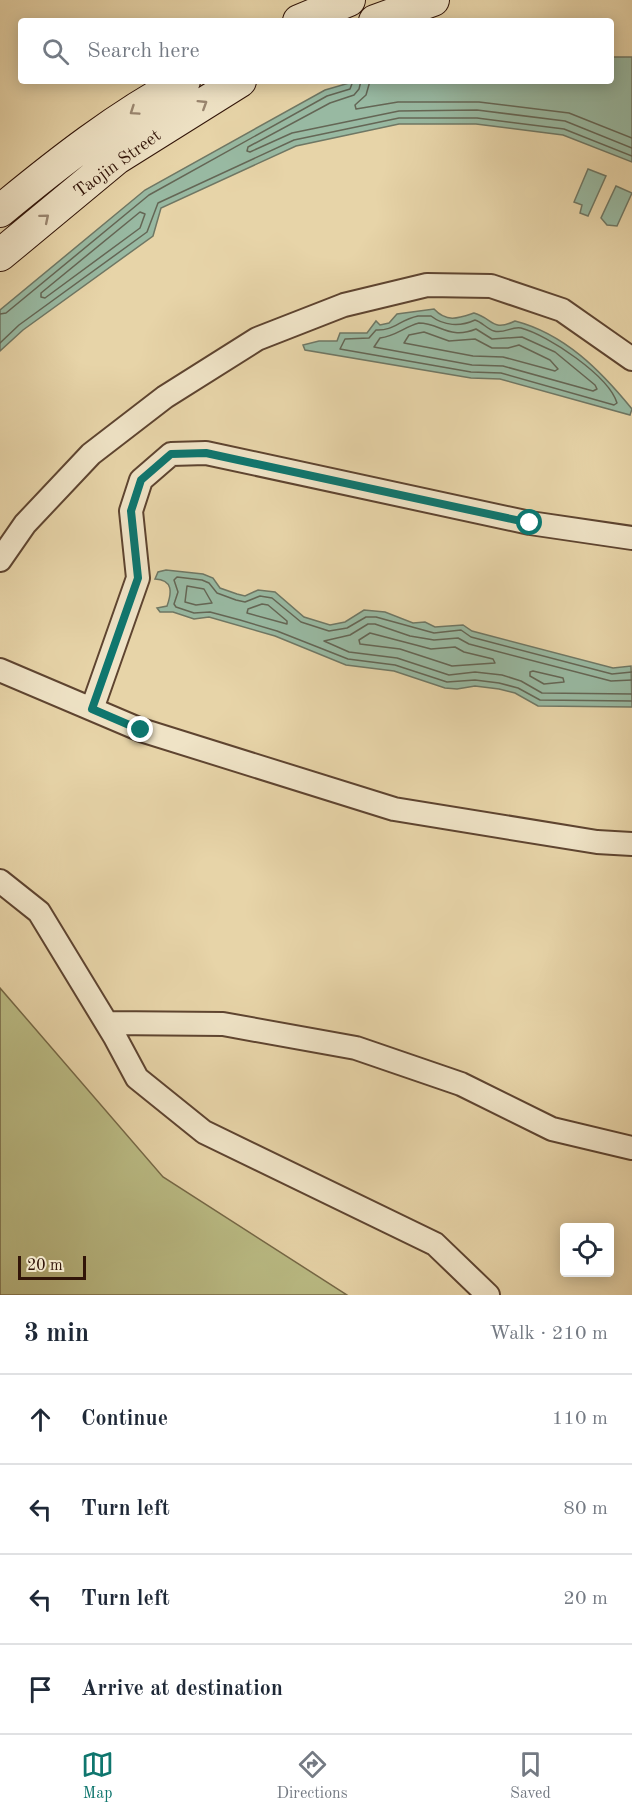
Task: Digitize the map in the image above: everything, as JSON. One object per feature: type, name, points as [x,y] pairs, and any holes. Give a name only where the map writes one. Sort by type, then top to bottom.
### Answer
[{"type":"street","points":[[306,18],[349,0]]},
{"type":"street","points":[[383,18],[433,0]]},
{"type":"street","name":"Taojin Street","points":[[0,211],[64,158],[178,84]]},
{"type":"street","name":"Taojin Street","points":[[0,255],[117,158],[235,84]]},
{"type":"street","points":[[0,560],[25,524],[91,454],[165,397],[257,339],[344,305],[427,285],[491,286],[562,310],[632,359]]},
{"type":"street","points":[[92,709],[138,578],[131,511],[134,501],[141,480],[171,454],[206,453],[530,523],[632,538]]},
{"type":"street","points":[[0,670],[141,730],[394,809],[597,842],[632,844]]},
{"type":"street","points":[[0,881],[39,912],[137,1077],[204,1132],[435,1244],[488,1295]]},
{"type":"street","points":[[107,1023],[223,1024],[356,1048],[461,1084],[552,1129],[632,1148]]},
{"type":"shaded area","points":[[0,988],[163,1177],[347,1295],[0,1295]]},
{"type":"water","points":[[614,57],[632,57],[632,162],[563,135],[476,124],[399,124],[296,146],[161,208],[153,236],[23,330],[0,351],[0,310],[145,190],[325,90],[346,84],[614,84]]},
{"type":"water","points":[[588,169],[606,176],[588,216],[580,213],[582,205],[574,202]]},
{"type":"water","points":[[616,186],[632,193],[617,226],[607,225],[601,218]]},
{"type":"water","points":[[434,309],[448,318],[458,318],[474,313],[497,325],[515,321],[550,335],[581,356],[608,381],[632,409],[630,415],[500,379],[471,378],[305,350],[303,345],[319,341],[337,341],[340,333],[367,333],[376,321],[380,325],[389,323],[397,314]]},
{"type":"water","points":[[166,570],[203,574],[213,578],[220,588],[245,596],[258,590],[275,592],[304,617],[330,625],[345,622],[364,610],[385,612],[413,623],[425,622],[435,627],[463,625],[472,631],[613,668],[631,666],[632,707],[538,706],[515,693],[499,689],[475,686],[445,688],[394,671],[346,665],[275,636],[209,617],[194,619],[173,612],[160,612],[157,608],[167,606],[170,588],[165,582],[155,579],[158,572]]},
{"type":"route","points":[[141,730],[92,709],[138,578],[131,511],[141,480],[171,454],[206,453],[530,523]]}]
